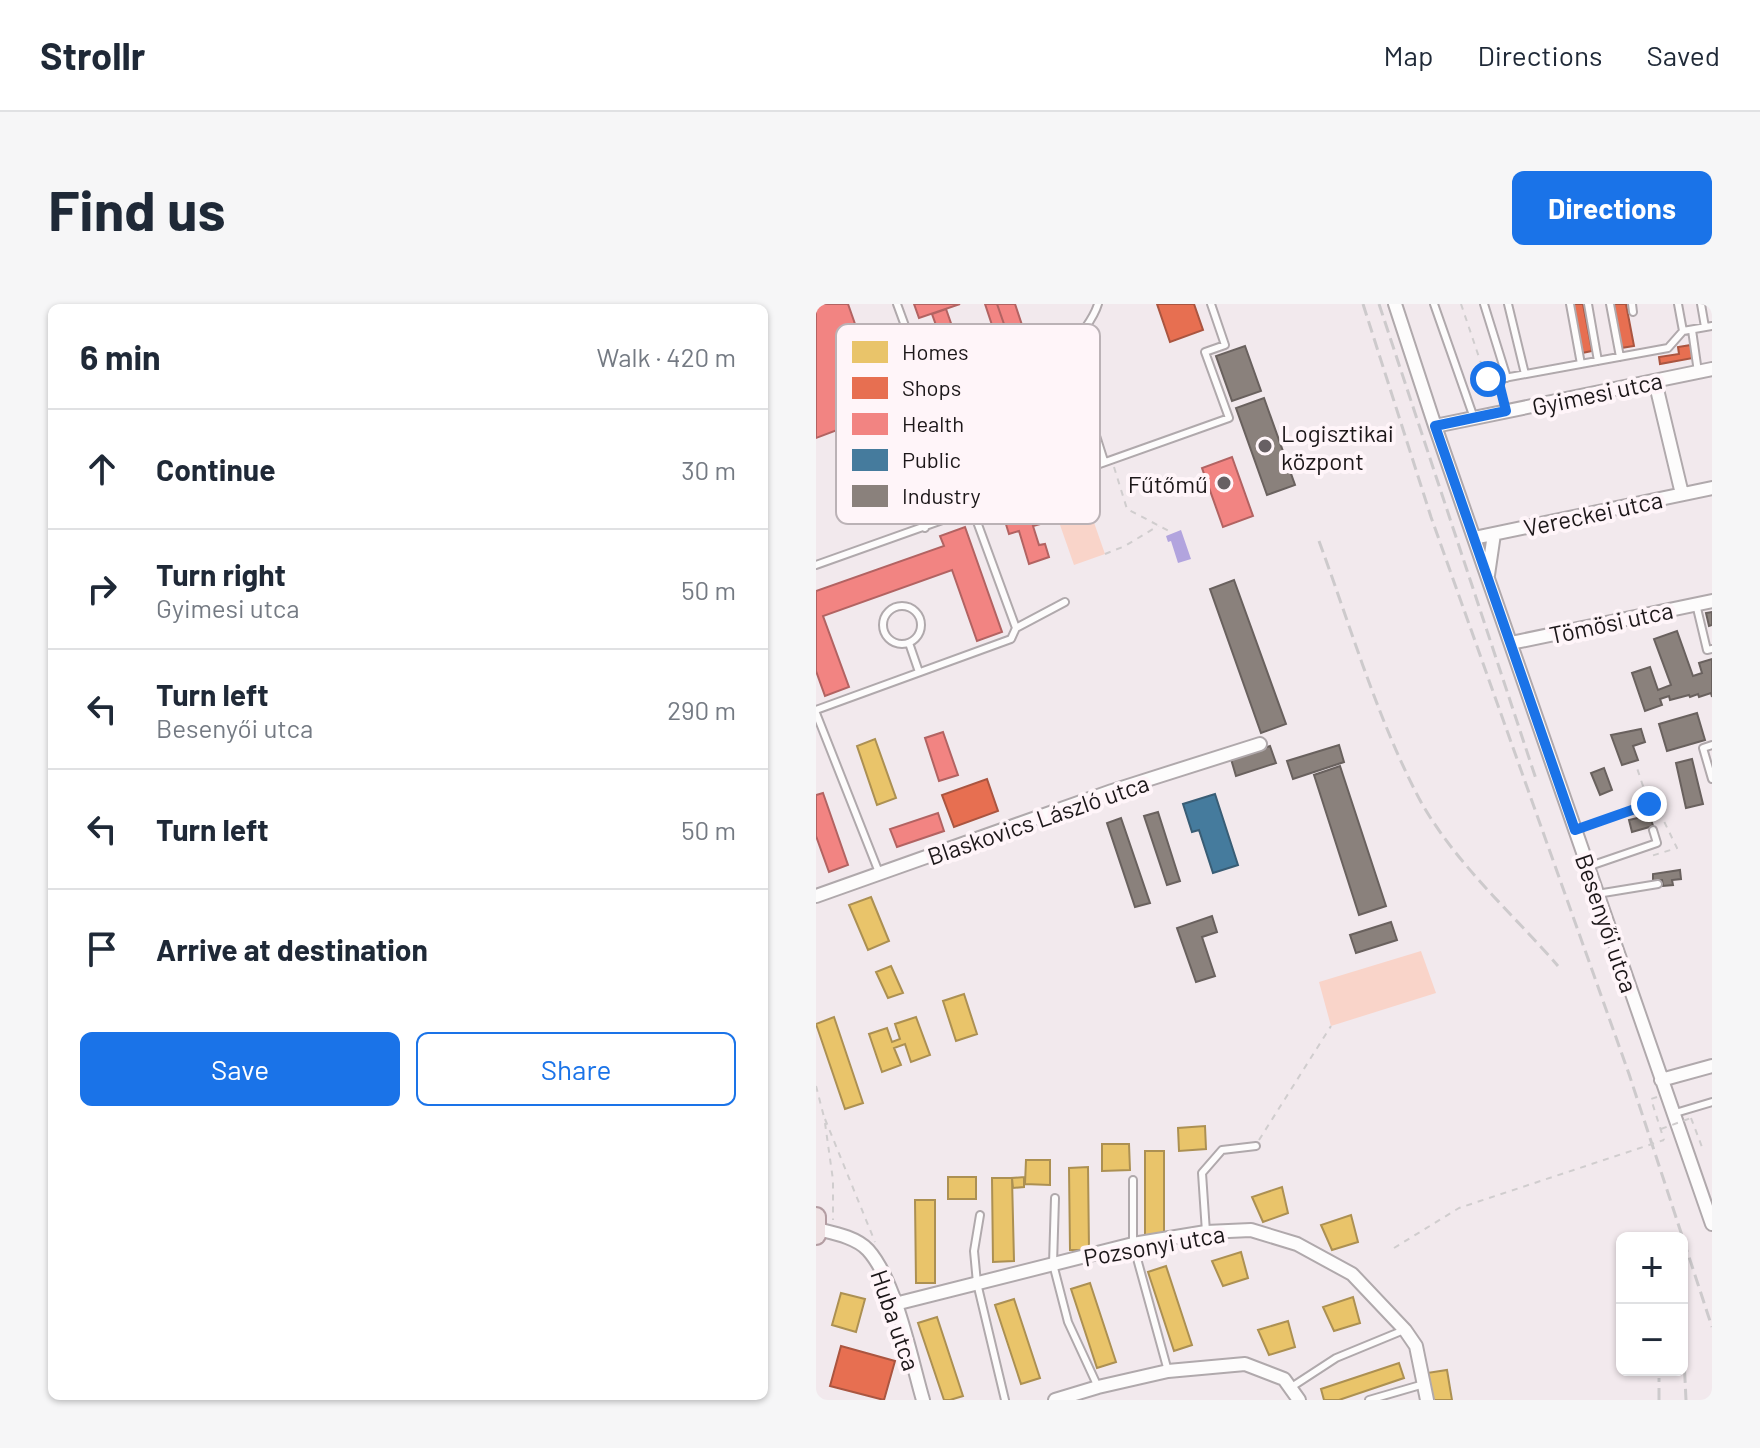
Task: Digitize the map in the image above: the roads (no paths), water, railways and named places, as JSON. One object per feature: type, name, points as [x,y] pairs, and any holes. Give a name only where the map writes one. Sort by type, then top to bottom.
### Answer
[{"type":"main road","points":[[816,1217],[822,1233]]},
{"type":"street","name":"Besenyői utca","points":[[1395,304],[1712,1224]]},
{"type":"street","name":"Gyimesi utca","points":[[1435,426],[1712,369]]},
{"type":"street","points":[[1655,381],[1682,494]]},
{"type":"street","name":"Vereckei utca","points":[[1474,538],[1712,488]]},
{"type":"street","points":[[1488,578],[1494,534]]},
{"type":"street","name":"Tömösi utca","points":[[1511,643],[1712,601]]},
{"type":"street","name":"Blaskovics László utca","points":[[816,896],[1112,791],[1260,744]]},
{"type":"street","points":[[1661,1080],[1712,1066]]},
{"type":"street","name":"Pozsonyi utca","points":[[895,1304],[1133,1244],[1206,1232],[1251,1230],[1297,1244],[1352,1274],[1405,1330],[1416,1346],[1427,1400]]},
{"type":"street","name":"Huba utca","points":[[822,1233],[866,1247],[874,1259],[895,1304],[923,1400]]},
{"type":"street","points":[[1055,1400],[1168,1371],[1245,1364],[1284,1379],[1299,1400]]},
{"type":"lane","points":[[897,304],[904,324]]},
{"type":"lane","points":[[1088,324],[1098,304]]},
{"type":"lane","points":[[1100,463],[1229,418],[1205,352],[1225,345],[1211,304]]},
{"type":"lane","points":[[1434,304],[1474,418]]},
{"type":"lane","points":[[1484,304],[1507,378]]},
{"type":"lane","points":[[1508,304],[1525,374]]},
{"type":"lane","points":[[1570,304],[1581,364]]},
{"type":"lane","points":[[1588,304],[1598,361]]},
{"type":"lane","points":[[1610,304],[1620,357]]},
{"type":"lane","points":[[1678,304],[1683,331]]},
{"type":"lane","points":[[1495,380],[1668,348],[1683,331],[1708,327],[1701,304]]},
{"type":"lane","points":[[1692,330],[1698,372]]},
{"type":"lane","points":[[1100,438],[1108,460]]},
{"type":"lane","points":[[924,524],[925,528]]},
{"type":"lane","points":[[816,565],[936,524]]},
{"type":"lane","points":[[978,524],[1016,628]]},
{"type":"lane","points":[[880,875],[816,711],[1011,639],[1016,628],[1065,602]]},
{"type":"lane","points":[[1696,604],[1707,650],[1712,649]]},
{"type":"lane","points":[[895,607],[909,607],[919,615],[921,628],[909,643],[897,643],[884,632],[886,614],[895,607]]},
{"type":"lane","points":[[909,643],[919,672]]},
{"type":"lane","points":[[1712,745],[1703,748],[1712,779]]},
{"type":"lane","points":[[1587,867],[1657,843],[1653,830]]},
{"type":"lane","points":[[1597,894],[1658,884]]},
{"type":"lane","points":[[1672,1114],[1712,1102]]},
{"type":"lane","points":[[1206,1232],[1202,1173],[1222,1150],[1256,1146]]},
{"type":"lane","points":[[1133,1180],[1133,1244],[1168,1371]]},
{"type":"lane","points":[[1055,1198],[1053,1264],[1068,1322],[1098,1387]]},
{"type":"lane","points":[[980,1215],[974,1251],[977,1283],[1005,1400]]},
{"type":"lane","points":[[1290,1388],[1336,1358],[1405,1330]]},
{"type":"lane","points":[[1369,1400],[1424,1384]]},
{"type":"railway","points":[[1363,304],[1431,517],[1629,1074],[1712,1327]]},
{"type":"railway","points":[[1379,304],[1536,779]]},
{"type":"railway","points":[[1319,541],[1378,707],[1421,802],[1468,867],[1558,966]]},
{"type":"railway","points":[[1685,1376],[1686,1400]]},
{"type":"railway","points":[[1659,1378],[1659,1400]]},
{"type":"place","name":"Logisztikai központ","points":[[1265,446]]},
{"type":"place","name":"Fűtőmű","points":[[1224,483]]}]
